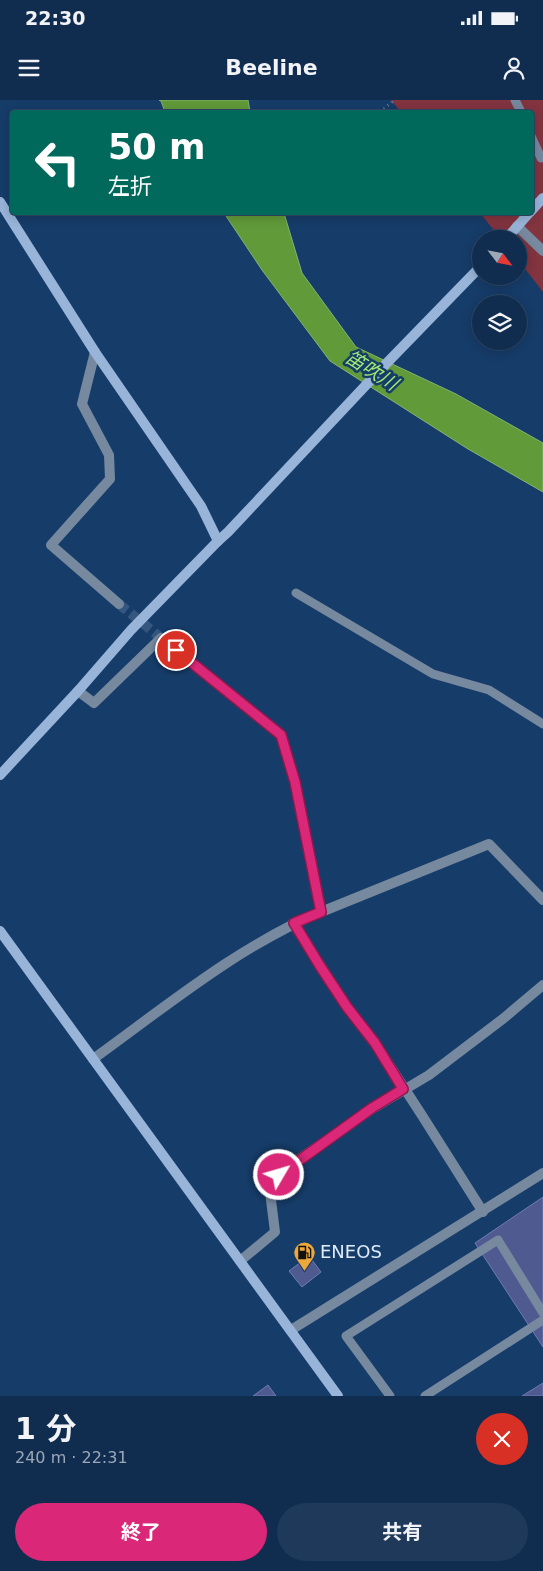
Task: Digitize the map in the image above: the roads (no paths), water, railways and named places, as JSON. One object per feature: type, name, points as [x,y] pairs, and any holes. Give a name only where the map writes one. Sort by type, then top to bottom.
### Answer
[{"type":"street","points":[[534,208],[543,198]]},
{"type":"street","points":[[0,202],[95,352],[201,506],[218,541]]},
{"type":"street","points":[[514,230],[528,215]]},
{"type":"street","points":[[517,226],[543,251]]},
{"type":"street","points":[[0,775],[78,691],[131,630],[228,532],[472,275]]},
{"type":"street","points":[[95,352],[82,404],[109,455],[110,479],[51,545],[119,604]]},
{"type":"street","points":[[78,691],[94,704],[161,638],[281,735],[295,782],[321,912]]},
{"type":"street","points":[[93,1059],[201,981],[267,938],[294,923],[489,844],[543,900]]},
{"type":"street","points":[[294,923],[347,1007],[375,1043],[483,1212]]},
{"type":"street","points":[[0,931],[338,1396]]},
{"type":"street","points":[[240,1261],[275,1232],[269,1184],[289,1166],[372,1108],[429,1075],[504,1018],[543,985]]},
{"type":"street","points":[[291,1330],[543,1173]]},
{"type":"lane","points":[[534,143],[541,158]]},
{"type":"lane","points":[[296,593],[433,674],[489,690],[543,724]]},
{"type":"lane","points":[[390,1396],[346,1336],[498,1240],[543,1313]]},
{"type":"lane","points":[[425,1396],[543,1320]]},
{"type":"water","points":[[159,100],[248,100],[250,110],[164,110]]},
{"type":"water","name":"笛吹川","points":[[225,215],[285,215],[302,273],[356,347],[456,394],[543,443],[543,492],[468,449],[330,361],[262,270]]},
{"type":"tunnel","points":[[119,604],[161,638]]},
{"type":"place","name":"ENEOS","points":[[304,1271]]}]
